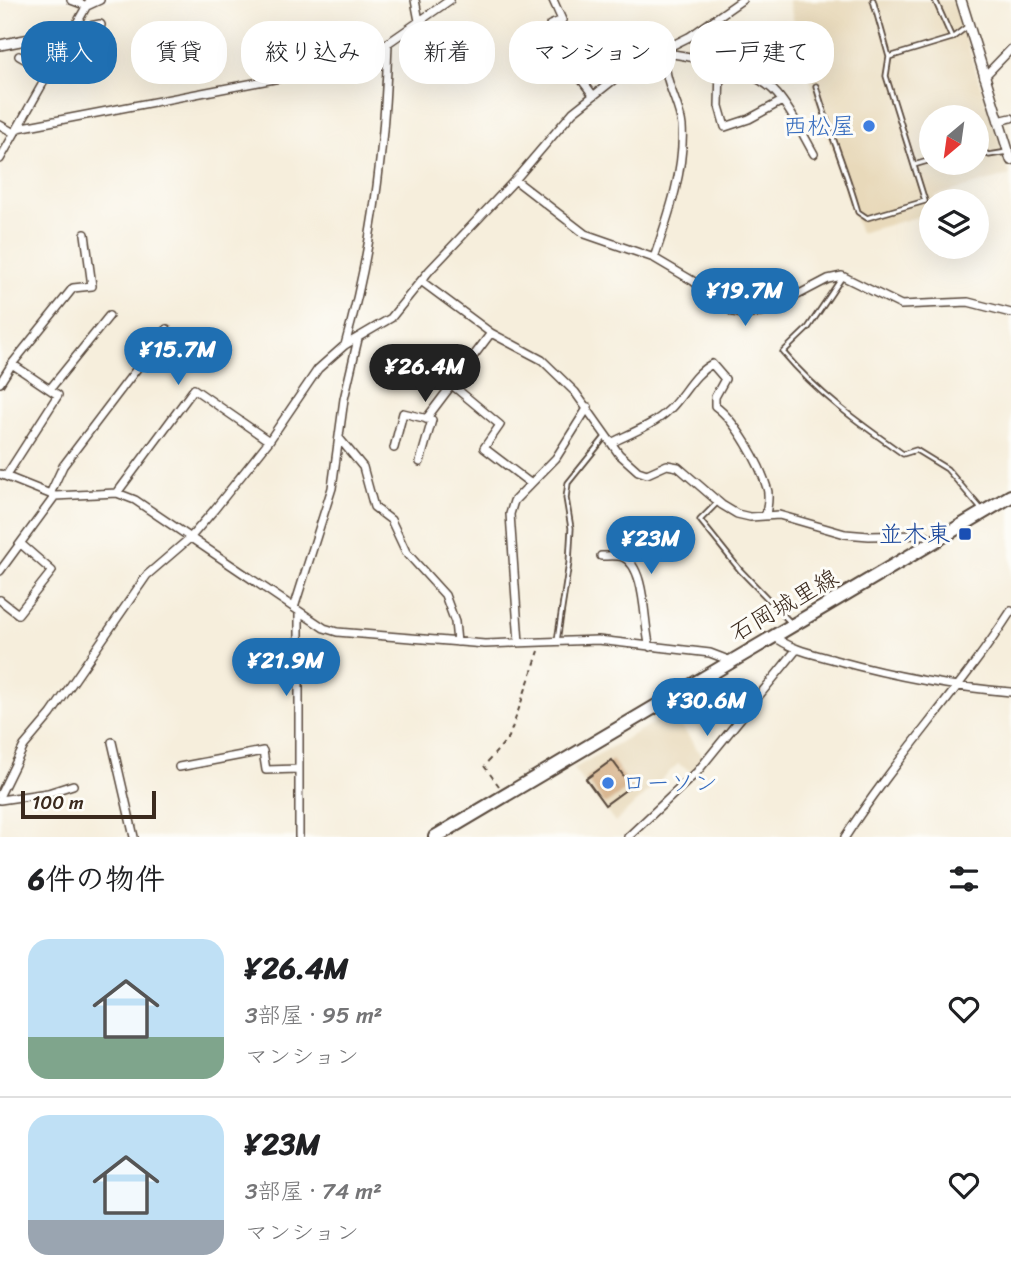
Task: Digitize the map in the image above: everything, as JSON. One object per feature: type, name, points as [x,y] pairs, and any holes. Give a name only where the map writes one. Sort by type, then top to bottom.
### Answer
[{"type":"main road","name":"石岡城里線","points":[[435,837],[1011,496]]},
{"type":"street","points":[[71,0],[88,3],[100,0]]},
{"type":"street","points":[[415,0],[419,20]]},
{"type":"street","points":[[0,125],[16,130],[285,78],[365,55],[388,43],[450,0]]},
{"type":"street","points":[[553,0],[562,20],[550,25],[559,50],[593,95]]},
{"type":"street","points":[[961,0],[1010,156]]},
{"type":"street","points":[[676,44],[737,2]]},
{"type":"street","points":[[78,21],[88,3]]},
{"type":"street","points":[[0,45],[21,41]]},
{"type":"street","points":[[345,345],[359,294],[378,181],[385,131],[388,43]]},
{"type":"street","points":[[984,77],[1011,49]]},
{"type":"street","points":[[0,159],[43,84]]},
{"type":"street","points":[[73,785],[48,793],[0,797],[24,746],[51,714],[147,575],[190,538],[269,441],[318,369],[345,345],[391,318],[421,281],[515,180],[563,122],[607,84]]},
{"type":"street","points":[[654,258],[680,166],[678,105],[671,84]]},
{"type":"street","points":[[720,84],[719,106],[725,127],[749,119],[782,102]]},
{"type":"street","points":[[765,84],[782,102],[814,154]]},
{"type":"street","points":[[998,121],[1011,118]]},
{"type":"street","points":[[515,180],[585,234],[654,258],[693,281],[733,312],[746,314],[769,310],[828,279],[842,276],[901,305],[968,302],[1011,313]]},
{"type":"street","points":[[0,383],[73,288],[92,286],[85,233]]},
{"type":"street","points":[[421,281],[491,333],[542,360],[588,407],[609,439],[638,471],[647,474],[667,465],[678,467],[718,502],[737,514],[779,515],[845,534],[925,535]]},
{"type":"street","points":[[50,389],[109,316]]},
{"type":"street","points":[[0,571],[52,495],[64,466],[167,329]]},
{"type":"street","points":[[426,419],[491,333]]},
{"type":"street","points":[[299,837],[296,609],[332,488],[358,339]]},
{"type":"street","points":[[12,364],[58,395],[3,475],[52,495],[117,493],[135,500],[296,609],[337,632],[457,642],[598,640],[710,653],[731,661]]},
{"type":"street","points":[[609,439],[646,427],[668,411],[688,384],[712,364],[725,379],[715,397],[715,406],[723,412],[748,446],[768,491],[766,515]]},
{"type":"street","points":[[452,385],[500,425],[484,448],[530,483]]},
{"type":"street","points":[[117,493],[194,389],[269,441]]},
{"type":"street","points":[[519,643],[510,514],[514,501],[556,458],[588,407]]},
{"type":"street","points":[[394,448],[403,413],[432,420],[420,462]]},
{"type":"street","points":[[339,438],[363,467],[374,507],[391,520],[406,552],[445,596],[456,622],[457,642]]},
{"type":"street","points":[[0,600],[18,614],[52,570],[21,544]]},
{"type":"street","points":[[601,556],[622,556],[632,564],[645,601],[650,647]]},
{"type":"street","points":[[845,837],[867,801],[981,658],[1010,616]]},
{"type":"street","points":[[774,636],[797,649],[882,673],[955,688],[1011,692]]},
{"type":"street","points":[[628,837],[697,772],[797,649]]},
{"type":"street","points":[[112,742],[134,837]]},
{"type":"street","points":[[179,767],[263,751],[266,770],[298,769]]},
{"type":"lane","points":[[816,86],[827,124],[852,183],[858,212],[867,218],[925,201],[886,76],[889,57],[873,0]]},
{"type":"lane","points":[[935,0],[952,38]]},
{"type":"lane","points":[[889,57],[952,38],[969,26]]},
{"type":"lane","points":[[989,155],[1010,156]]},
{"type":"lane","points":[[914,165],[919,164]]},
{"type":"lane","points":[[842,276],[808,328],[783,352],[807,380],[855,421],[903,454],[916,450],[947,469],[983,512]]},
{"type":"lane","points":[[557,641],[569,563],[571,528],[566,498],[568,483],[609,439]]},
{"type":"lane","points":[[718,502],[700,520],[740,570],[792,625]]},
{"type":"path","points":[[506,795],[484,766],[509,737],[542,642]]},
{"type":"shaded area","points":[[788,0],[953,0],[987,105],[919,105],[919,175],[989,175],[989,111],[1010,175],[960,189],[919,189],[919,216],[860,233],[845,191],[848,183],[822,123],[811,84],[834,84],[834,21],[794,21]]},
{"type":"shaded area","points":[[672,712],[703,758],[692,772],[678,764],[615,822],[573,769]]},
{"type":"building","points":[[612,760],[631,786],[605,805],[586,779]]},
{"type":"place","name":"西松屋","points":[[869,126]]},
{"type":"place","name":"並木東","points":[[965,534]]},
{"type":"place","name":"ローソン","points":[[608,783]]}]
